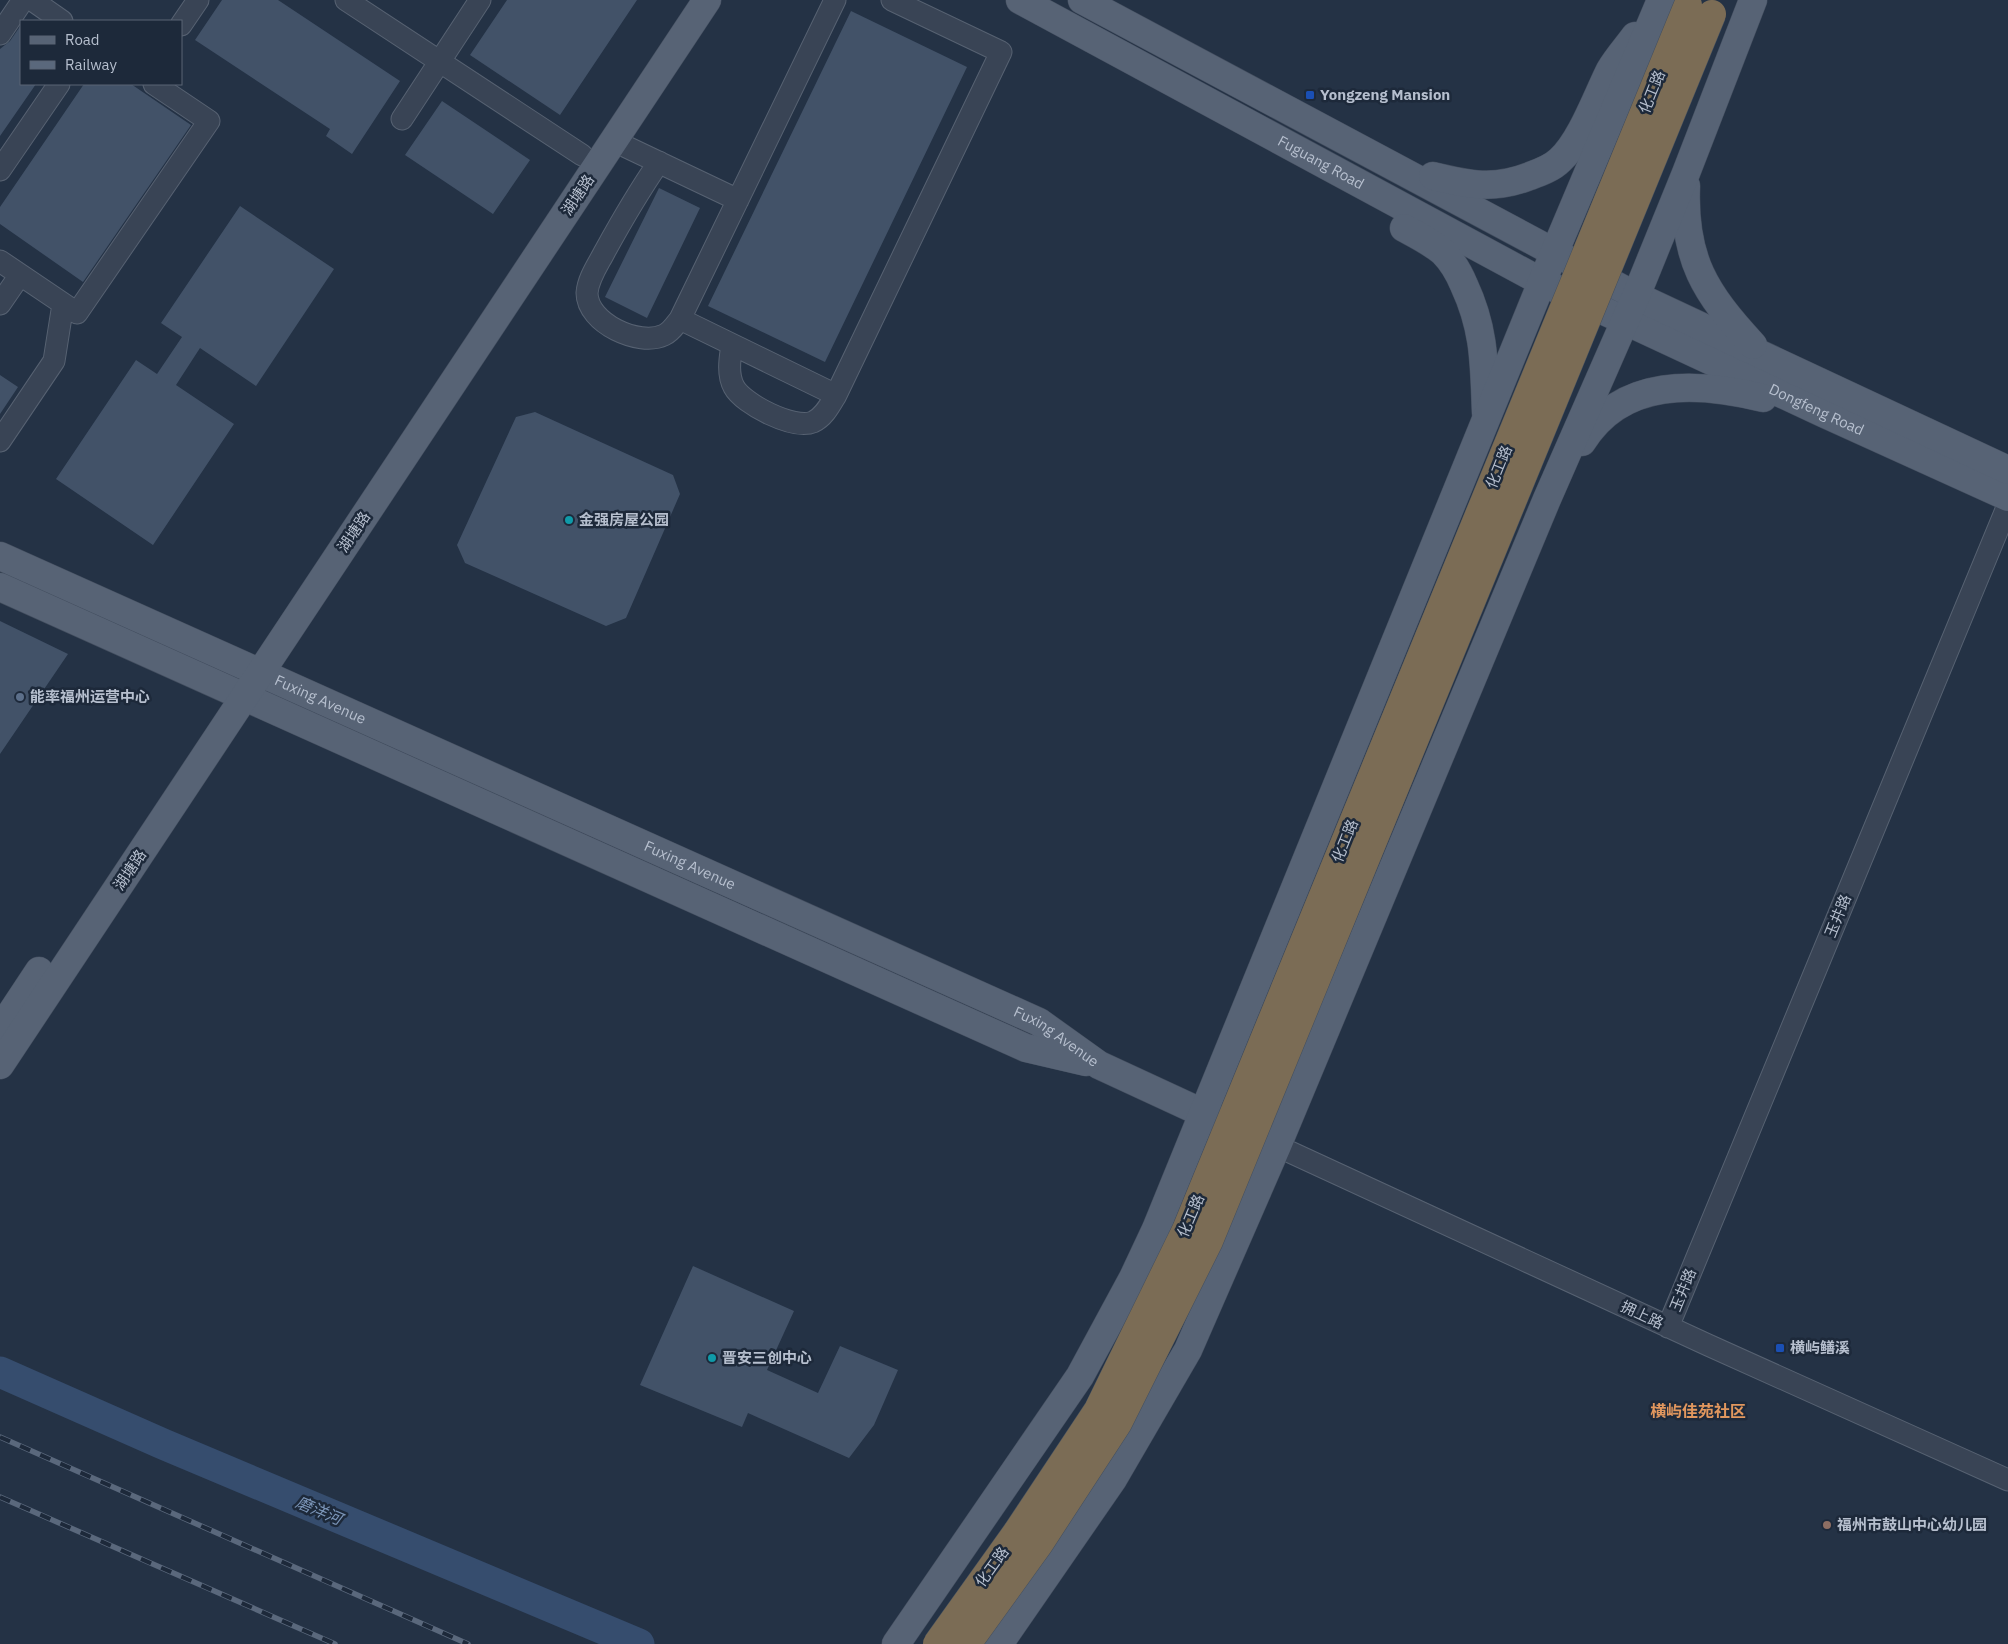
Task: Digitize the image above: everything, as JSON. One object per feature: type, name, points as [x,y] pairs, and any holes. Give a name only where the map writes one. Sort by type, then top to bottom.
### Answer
[{"type":"highway","name":"化工路","points":[[937,1644],[1017,1532],[1098,1410],[1186,1230],[1700,9],[1209,1241],[1118,1423],[1038,1544],[967,1644]]},
{"type":"main road","name":"湖塘路","points":[[252,670],[582,155],[685,0]]},
{"type":"main road","name":"湖塘路","points":[[0,1065],[236,694],[614,141],[707,0]]},
{"type":"main road","name":"Fuguang Road","points":[[1020,0],[1542,282],[1625,322]]},
{"type":"main road","name":"Fuguang Road","points":[[1082,0],[1636,296]]},
{"type":"main road","points":[[999,1644],[1113,1478],[1188,1350],[1277,1146],[1547,499],[1636,296],[1753,0]]},
{"type":"main road","points":[[1394,167],[1467,184],[1484,186],[1500,185],[1522,179],[1552,166],[1568,151],[1612,68],[1660,1]]},
{"type":"main road","points":[[896,1644],[1080,1376],[1118,1307],[1167,1204],[1542,282],[1660,1]]},
{"type":"main road","points":[[1278,140],[1383,216],[1432,244],[1445,254],[1453,265],[1476,311],[1480,328],[1486,422]]},
{"type":"main road","points":[[1686,173],[1685,213],[1688,239],[1697,268],[1708,289],[1728,317],[1763,355]]},
{"type":"main road","name":"Dongfeng Road","points":[[1636,296],[2008,470]]},
{"type":"main road","name":"Dongfeng Road","points":[[1625,322],[2008,497]]},
{"type":"main road","points":[[1547,499],[1587,434],[1598,422],[1610,410],[1648,392],[1684,386],[1730,390],[1822,413]]},
{"type":"main road","name":"Fuxing Avenue","points":[[0,556],[1039,1022],[1100,1065]]},
{"type":"main road","name":"Fuxing Avenue","points":[[0,587],[1026,1048],[1100,1065]]},
{"type":"main road","name":"湖塘路","points":[[0,1030],[236,694]]},
{"type":"main road","points":[[1100,1065],[1277,1146]]},
{"type":"street","points":[[0,34],[23,0]]},
{"type":"street","points":[[32,0],[61,20]]},
{"type":"street","points":[[182,24],[198,0]]},
{"type":"street","points":[[346,0],[582,155]]},
{"type":"street","points":[[402,119],[480,0]]},
{"type":"street","points":[[658,162],[631,204],[592,275],[587,293],[593,313],[600,320],[630,335],[642,338],[654,338],[665,335],[680,319],[835,0]]},
{"type":"street","points":[[732,344],[730,375],[734,387],[752,404],[788,421],[812,422],[822,416],[836,395],[1001,52],[892,0]]},
{"type":"street","points":[[0,170],[58,85]]},
{"type":"street","points":[[0,261],[77,313],[208,121],[155,85]]},
{"type":"street","points":[[614,141],[738,200]]},
{"type":"street","points":[[0,304],[20,275]]},
{"type":"street","points":[[0,442],[54,361],[63,304]]},
{"type":"street","points":[[680,319],[836,395]]},
{"type":"street","name":"玉井路","points":[[1668,1327],[2008,505]]},
{"type":"street","name":"拥上路","points":[[1277,1146],[1668,1327],[2008,1480]]},
{"type":"building","points":[[222,0],[278,0],[400,81],[352,154],[326,136],[330,129],[195,40]]},
{"type":"building","points":[[507,0],[637,0],[560,115],[470,55]]},
{"type":"building","points":[[851,11],[967,67],[825,362],[708,306]]},
{"type":"building","points":[[20,26],[20,85],[35,85],[0,136],[0,49],[10,41]]},
{"type":"building","points":[[83,85],[132,85],[191,125],[83,282],[0,224],[0,207]]},
{"type":"building","points":[[442,101],[530,160],[493,214],[405,155]]},
{"type":"building","points":[[659,188],[700,208],[647,318],[605,297]]},
{"type":"building","points":[[240,206],[334,269],[256,386],[200,348],[176,385],[234,424],[153,545],[56,479],[136,360],[157,374],[182,337],[161,323]]},
{"type":"building","points":[[0,375],[18,387],[0,414]]},
{"type":"building","name":"金强房屋公园","points":[[535,412],[673,475],[680,494],[626,618],[606,626],[465,563],[457,545],[516,417]]},
{"type":"building","name":"能率福州运营中心","points":[[0,621],[68,654],[0,754]]},
{"type":"building","name":"晋安三创中心","points":[[693,1266],[794,1311],[767,1370],[818,1393],[840,1346],[898,1370],[874,1425],[849,1458],[748,1413],[742,1427],[640,1385]]},
{"type":"waterway","name":"磨洋河","points":[[0,1372],[163,1444],[639,1644]]},
{"type":"railway","points":[[0,1437],[468,1644]]},
{"type":"railway","points":[[0,1497],[335,1644]]},
{"type":"place","name":"Yongzeng Mansion","points":[[1310,95]]},
{"type":"place","name":"金强房屋公园","points":[[569,520]]},
{"type":"place","name":"能率福州运营中心","points":[[20,697]]},
{"type":"place","name":"横屿鳝溪","points":[[1780,1348]]},
{"type":"place","name":"晋安三创中心","points":[[712,1358]]},
{"type":"place","name":"福州市鼓山中心幼儿园","points":[[1827,1525]]},
{"type":"district","name":"横屿佳苑社区","points":[[1698,1411]]}]
